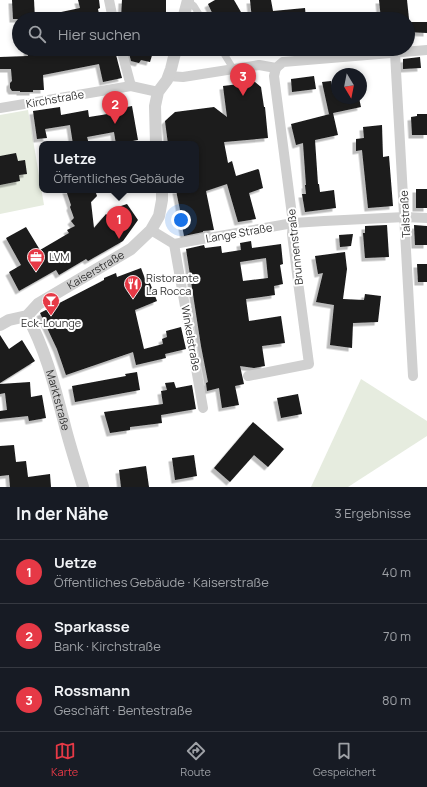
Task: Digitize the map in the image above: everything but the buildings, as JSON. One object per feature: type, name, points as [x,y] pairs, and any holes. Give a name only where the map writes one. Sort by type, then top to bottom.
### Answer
[{"type":"street","points":[[109,0],[112,12]]},
{"type":"street","points":[[185,12],[188,1],[198,12]]},
{"type":"street","points":[[415,51],[427,50]]},
{"type":"street","points":[[123,56],[131,86]]},
{"type":"street","points":[[156,141],[155,106],[158,92],[167,80],[174,56]]},
{"type":"street","points":[[225,56],[234,70]]},
{"type":"street","points":[[168,76],[183,77],[259,65],[276,68],[283,62],[358,56]]},
{"type":"street","name":"Talstraße","points":[[395,56],[413,376]]},
{"type":"street","name":"Brunnenstraße","points":[[248,376],[309,364],[274,76],[276,68]]},
{"type":"street","name":"Kirchstraße","points":[[0,108],[131,86],[158,92]]},
{"type":"street","name":"Kaiserstraße","points":[[27,316],[38,304],[131,249],[151,230],[159,216],[162,193]]},
{"type":"street","name":"Lange Straße","points":[[174,244],[293,223],[405,217],[427,218]]},
{"type":"street","points":[[151,230],[174,244]]},
{"type":"street","name":"Winkelstraße","points":[[174,244],[203,408]]},
{"type":"street","points":[[0,325],[9,320],[27,316]]},
{"type":"street","name":"Marktstraße","points":[[27,316],[35,331],[51,373],[83,487]]},
{"type":"shaded area","points":[[28,110],[39,175],[39,193],[42,193],[44,205],[0,214],[0,115]]},
{"type":"shaded area","points":[[361,379],[427,421],[427,436],[348,487],[311,487]]},
{"type":"place","name":"Rossmann","points":[[243,96]]},
{"type":"place","name":"Sparkasse","points":[[115,124]]},
{"type":"place","name":"Uetze","points":[[119,239]]},
{"type":"place","name":"LVM","points":[[36,272]]},
{"type":"place","name":"Ristorante La Rocca","points":[[133,299]]},
{"type":"place","name":"Eck-Lounge","points":[[51,316]]}]
